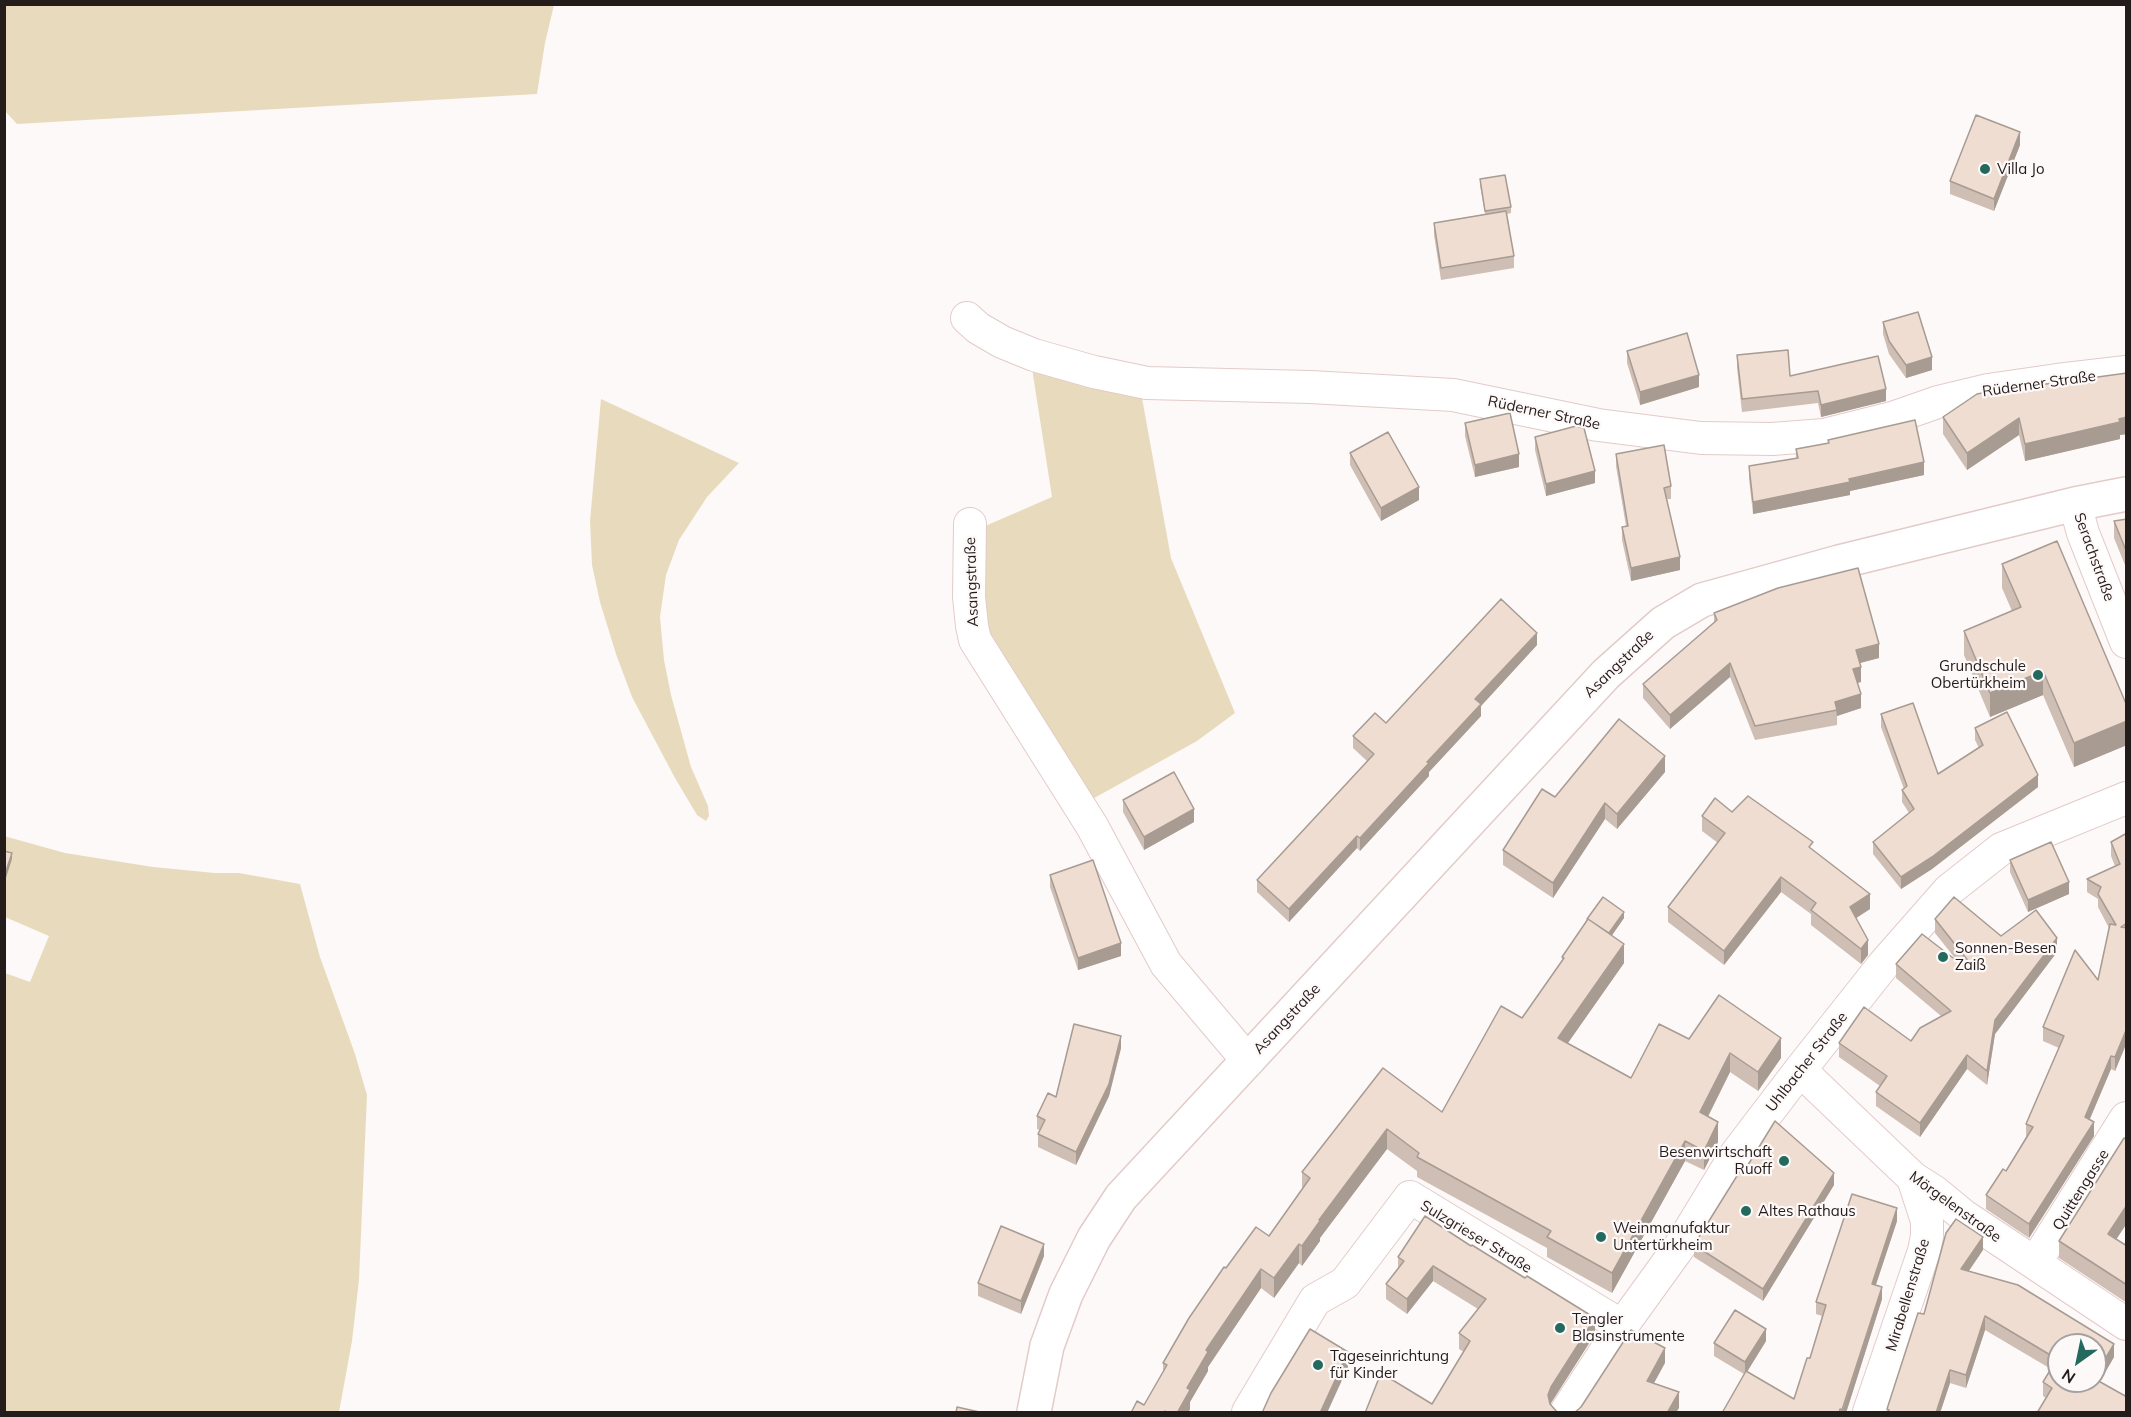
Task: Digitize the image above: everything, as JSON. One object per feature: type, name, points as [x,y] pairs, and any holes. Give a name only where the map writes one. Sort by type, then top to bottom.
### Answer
[{"type":"street","name":"Rüderner Straße","points":[[967,318],[995,338],[1034,356],[1147,383],[1310,387],[1453,395],[1598,425],[1701,438],[1772,439],[1824,435],[1988,390],[2127,372]]},
{"type":"street","name":"Asangstraße","points":[[1034,1413],[1047,1346],[1055,1321],[1078,1266],[1121,1197],[1606,674],[1663,623],[1702,600],[1839,562],[2075,504],[2127,494]]},
{"type":"street","name":"Serachstraße","points":[[2075,504],[2083,533],[2127,642]]},
{"type":"street","name":"Asangstraße","points":[[970,524],[969,591],[975,640],[1087,816],[1166,964],[1248,1061]]},
{"type":"street","name":"Uhlbacher Straße","points":[[1566,1413],[1622,1326],[1682,1243],[1736,1154],[1884,964],[1949,890],[2001,849],[2127,798]]},
{"type":"street","name":"Mörgelenstraße","points":[[1800,1070],[1913,1178],[1935,1192],[1964,1216],[2127,1324]]},
{"type":"street","name":"Quittengasse","points":[[2035,1263],[2127,1118]]},
{"type":"street","name":"Mirabellenstraße","points":[[1869,1413],[1924,1251],[1927,1236],[1928,1221],[1913,1178]]},
{"type":"street","name":"Sulzgrieser Straße","points":[[1248,1413],[1315,1300],[1345,1283],[1410,1197],[1622,1326]]},
{"type":"shaded area","points":[[4,5],[554,5],[537,94],[17,124],[5,111]]},
{"type":"shaded area","points":[[1031,362],[1140,387],[1171,558],[1235,713],[1197,741],[1087,802],[983,638],[976,530],[1052,497]]},
{"type":"shaded area","points":[[601,399],[739,463],[707,497],[679,540],[666,575],[660,617],[664,660],[671,695],[691,767],[708,806],[709,816],[706,821],[697,815],[632,697],[600,602],[592,565],[590,521]]},
{"type":"shaded area","points":[[4,836],[65,853],[153,867],[239,873],[300,884],[320,957],[355,1054],[367,1095],[359,1280],[352,1341],[339,1412],[5,1412],[5,973],[30,982],[49,936],[5,917]]},
{"type":"building","name":"Villa Jo","points":[[1976,115],[2020,132],[1994,199],[1950,181]]},
{"type":"building","points":[[1505,175],[1511,207],[1485,211],[1480,179]]},
{"type":"building","points":[[1506,211],[1514,256],[1441,268],[1434,223]]},
{"type":"building","points":[[1918,312],[1932,357],[1906,365],[1889,341],[1883,322]]},
{"type":"building","points":[[1687,333],[1699,375],[1640,392],[1627,351]]},
{"type":"building","points":[[1788,350],[1790,376],[1878,356],[1886,389],[1821,405],[1818,391],[1742,399],[1737,355]]},
{"type":"building","points":[[2127,373],[2127,417],[2119,419],[2120,422],[2025,444],[2019,418],[1967,453],[1943,417],[1977,394]]},
{"type":"building","points":[[1510,413],[1519,454],[1475,465],[1465,423]]},
{"type":"building","points":[[1915,420],[1924,462],[1849,479],[1850,482],[1753,502],[1749,466],[1798,458],[1796,449],[1829,443],[1828,440]]},
{"type":"building","points":[[1576,426],[1584,428],[1595,471],[1546,484],[1535,437]]},
{"type":"building","points":[[1388,432],[1419,487],[1381,508],[1350,453]]},
{"type":"building","points":[[1664,445],[1671,486],[1664,488],[1680,557],[1631,568],[1622,527],[1628,526],[1616,454]]},
{"type":"building","points":[[2127,519],[2127,553],[2114,521]]},
{"type":"building","name":"Grundschule Obertürkheim","points":[[2057,541],[2127,706],[2127,721],[2074,743],[2043,671],[1990,693],[1964,631],[2021,607],[2002,564]]},
{"type":"building","points":[[1858,568],[1879,644],[1856,650],[1861,667],[1853,669],[1861,694],[1835,702],[1837,710],[1755,726],[1730,663],[1670,715],[1643,684],[1717,620],[1714,613],[1778,588]]},
{"type":"building","points":[[1501,599],[1537,633],[1475,699],[1481,704],[1427,762],[1429,763],[1360,838],[1357,836],[1289,909],[1257,880],[1374,754],[1353,736],[1375,713],[1386,723]]},
{"type":"building","points":[[1913,703],[1938,774],[1983,745],[1975,728],[2007,712],[2038,775],[1932,857],[1901,877],[1873,842],[1914,809],[1902,790],[1907,786],[1881,714]]},
{"type":"building","points":[[1619,719],[1665,756],[1617,814],[1605,803],[1553,883],[1503,850],[1542,789],[1555,797]]},
{"type":"building","points":[[1174,772],[1194,809],[1144,837],[1123,800]]},
{"type":"building","points":[[1748,796],[1813,842],[1809,847],[1870,894],[1850,907],[1868,940],[1861,949],[1811,910],[1816,903],[1781,877],[1724,951],[1668,907],[1725,833],[1702,816],[1715,798],[1732,812]]},
{"type":"building","points":[[2127,833],[2127,923],[2121,927],[2127,928],[2127,1028],[2115,1057],[2111,1056],[2085,1117],[2094,1122],[2029,1224],[1986,1195],[2003,1169],[2006,1171],[2033,1127],[2026,1124],[2064,1036],[2043,1027],[2075,950],[2098,980],[2110,924],[2116,925],[2098,894],[2101,887],[2087,879],[2120,864],[2111,842]]},
{"type":"building","points":[[2051,842],[2069,882],[2028,900],[2010,860]]},
{"type":"building","points":[[4,851],[12,853],[5,874],[4,874]]},
{"type":"building","points":[[1093,860],[1121,943],[1078,958],[1050,875]]},
{"type":"building","points":[[1603,897],[1624,912],[1609,933],[1587,919]]},
{"type":"building","points":[[1954,897],[2001,936],[2036,910],[2057,938],[1995,1020],[1987,1071],[1967,1055],[1920,1123],[1876,1092],[1887,1076],[1839,1043],[1864,1007],[1911,1041],[1920,1028],[1951,1011],[1896,964],[1922,934],[1970,971],[1973,967],[1935,919]]},
{"type":"building","points":[[1588,919],[1624,944],[1558,1038],[1631,1078],[1659,1024],[1689,1039],[1719,995],[1781,1038],[1758,1072],[1730,1053],[1700,1112],[1718,1122],[1704,1151],[1685,1141],[1612,1273],[1547,1237],[1551,1231],[1417,1157],[1419,1153],[1387,1129],[1302,1246],[1299,1244],[1274,1278],[1261,1269],[1206,1350],[1208,1352],[1187,1388],[1190,1390],[1177,1413],[1165,1411],[1165,1413],[1131,1413],[1137,1401],[1144,1405],[1167,1365],[1163,1363],[1189,1318],[1224,1267],[1226,1268],[1256,1227],[1269,1236],[1310,1178],[1302,1172],[1383,1068],[1442,1112],[1501,1006],[1522,1018]]},
{"type":"building","points":[[1074,1024],[1121,1036],[1109,1084],[1076,1152],[1038,1134],[1045,1120],[1037,1116],[1048,1093],[1056,1097]]},
{"type":"building","points":[[1775,1121],[1834,1173],[1763,1289],[1694,1245],[1740,1171],[1743,1173]]},
{"type":"building","points":[[2124,1138],[2127,1140],[2127,1205],[2108,1234],[2127,1246],[2127,1285],[2059,1241]]},
{"type":"building","points":[[1852,1194],[1897,1208],[1872,1284],[1882,1287],[1842,1410],[1840,1409],[1839,1413],[1722,1413],[1746,1371],[1794,1399],[1807,1358],[1810,1358],[1826,1305],[1816,1302]]},
{"type":"building","points":[[1425,1216],[1471,1246],[1525,1278],[1527,1276],[1595,1318],[1551,1387],[1548,1395],[1550,1404],[1558,1413],[1365,1413],[1381,1373],[1432,1404],[1470,1341],[1459,1333],[1486,1299],[1433,1266],[1407,1299],[1386,1284],[1404,1261],[1398,1257]]},
{"type":"building","points":[[1956,1219],[1983,1237],[1961,1269],[2018,1285],[2096,1333],[2047,1333],[2047,1353],[1985,1316],[1966,1375],[1950,1370],[1936,1413],[1888,1413],[1887,1409],[1918,1313],[1924,1314],[1946,1233]]},
{"type":"building","points":[[1001,1226],[1044,1244],[1021,1301],[978,1283]]},
{"type":"building","points":[[1735,1310],[1766,1329],[1745,1362],[1714,1343]]},
{"type":"building","points":[[1310,1329],[1348,1352],[1320,1413],[1262,1413],[1271,1393]]},
{"type":"building","points":[[1631,1330],[1665,1348],[1647,1381],[1679,1392],[1667,1413],[1574,1413],[1581,1407]]},
{"type":"building","points":[[2107,1340],[2114,1344],[2107,1356]]},
{"type":"building","points":[[2107,1386],[2127,1397],[2127,1413],[2037,1413],[2049,1393],[2107,1393]]},
{"type":"building","points":[[957,1407],[984,1413],[956,1413]]},
{"type":"place","name":"Villa Jo","points":[[1985,169]]},
{"type":"place","name":"Grundschule Obertürkheim","points":[[2038,675]]},
{"type":"place","name":"Sonnen-Besen Zaiß","points":[[1943,957]]},
{"type":"place","name":"Besenwirtschaft Ruoff","points":[[1784,1161]]},
{"type":"place","name":"Altes Rathaus","points":[[1746,1211]]},
{"type":"place","name":"Weinmanufaktur Untertürkheim","points":[[1601,1237]]},
{"type":"place","name":"Tengler Blasinstrumente","points":[[1560,1328]]},
{"type":"place","name":"Tageseinrichtung für Kinder","points":[[1318,1365]]}]
